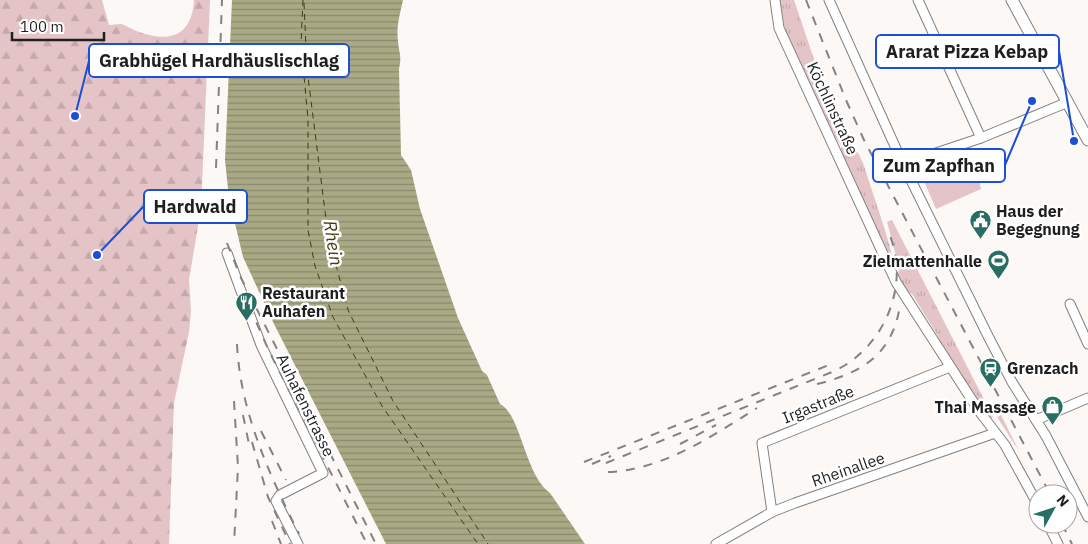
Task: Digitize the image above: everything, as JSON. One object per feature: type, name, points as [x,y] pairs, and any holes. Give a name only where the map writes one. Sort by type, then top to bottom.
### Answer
[{"type":"main road","points":[[1012,0],[1088,140]]},
{"type":"street","name":"Köchlinstraße","points":[[774,0],[779,28],[867,216],[890,270],[978,411],[1017,465],[1028,486]]},
{"type":"street","points":[[829,0],[903,164],[997,353],[1036,420],[1088,517]]},
{"type":"street","points":[[918,0],[981,138]]},
{"type":"street","points":[[903,164],[981,138],[1068,102]]},
{"type":"street","name":"Auhafenstrasse","points":[[227,253],[261,345],[323,472],[280,496],[276,501],[298,544]]},
{"type":"street","points":[[1070,304],[1088,344]]},
{"type":"street","name":"Irgastraße","points":[[772,512],[762,443],[950,367]]},
{"type":"street","points":[[1036,420],[1088,398]]},
{"type":"street","name":"Rheinallee","points":[[716,544],[772,512],[995,433]]},
{"type":"green space","points":[[0,0],[102,0],[109,25],[121,24],[139,32],[160,37],[177,34],[184,29],[189,22],[194,0],[210,0],[201,208],[189,280],[191,311],[189,332],[174,403],[169,544],[0,544]]},
{"type":"green space","points":[[780,0],[794,0],[818,71],[863,163],[893,258],[893,269],[841,152],[841,145],[834,136],[785,31]]},
{"type":"green space","points":[[971,147],[981,189],[936,209],[917,165]]},
{"type":"green space","points":[[892,220],[993,417],[990,419],[939,342],[938,336],[912,294],[908,292],[898,276],[899,267],[887,222]]},
{"type":"green space","points":[[1001,415],[1019,451],[997,417]]},
{"type":"water","name":"Rhein","points":[[232,0],[403,0],[398,31],[401,155],[411,170],[420,209],[458,318],[482,371],[487,375],[500,404],[507,410],[513,420],[529,460],[542,485],[550,493],[585,544],[386,544],[274,324],[243,257],[229,198],[225,160]]},
{"type":"ferry route","points":[[303,0],[301,44],[308,119],[308,230],[315,266],[333,317],[382,406],[478,544]]},
{"type":"ferry route","points":[[304,3],[307,69],[328,235],[348,310],[393,401],[488,544]]},
{"type":"railway","points":[[216,168],[222,0]]},
{"type":"railway","points":[[806,0],[864,140],[1045,484]]},
{"type":"railway","points":[[606,463],[832,372],[847,364],[861,353],[882,326],[894,294],[897,277],[896,259],[888,229]]},
{"type":"railway","points":[[227,243],[241,278],[376,544]]},
{"type":"railway","points":[[817,384],[848,374],[873,359],[883,349],[890,336],[900,305]]},
{"type":"railway","points":[[249,306],[269,351],[367,544]]},
{"type":"railway","points":[[237,344],[239,369],[250,418],[267,465],[299,534]]},
{"type":"railway","points":[[584,462],[834,363]]},
{"type":"railway","points":[[234,401],[238,467],[234,544]]},
{"type":"railway","points":[[608,472],[648,465],[686,450],[757,408]]},
{"type":"railway","points":[[243,415],[250,449]]},
{"type":"railway","points":[[680,444],[716,425]]},
{"type":"railway","points":[[261,431],[286,480]]},
{"type":"railway","points":[[252,442],[268,497],[290,544]]},
{"type":"railway","points":[[592,464],[611,456]]},
{"type":"railway","points":[[272,521],[281,544]]},
{"type":"railway","points":[[1067,534],[1072,544]]},
{"type":"place","name":"Zum Zapfhan","points":[[1032,101]]},
{"type":"place","name":"Grabhügel Hardhäuslischlag","points":[[75,116]]},
{"type":"place","name":"Ararat Pizza Kebap","points":[[1074,141]]},
{"type":"place","name":"Haus der Begegnung","points":[[980,239]]},
{"type":"place","name":"Hardwald","points":[[97,255]]},
{"type":"place","name":"Zielmattenhalle","points":[[998,280]]},
{"type":"place","name":"Restaurant Auhafen","points":[[246,321]]},
{"type":"place","name":"Grenzach","points":[[991,387]]},
{"type":"place","name":"Thai Massage","points":[[1052,426]]}]
